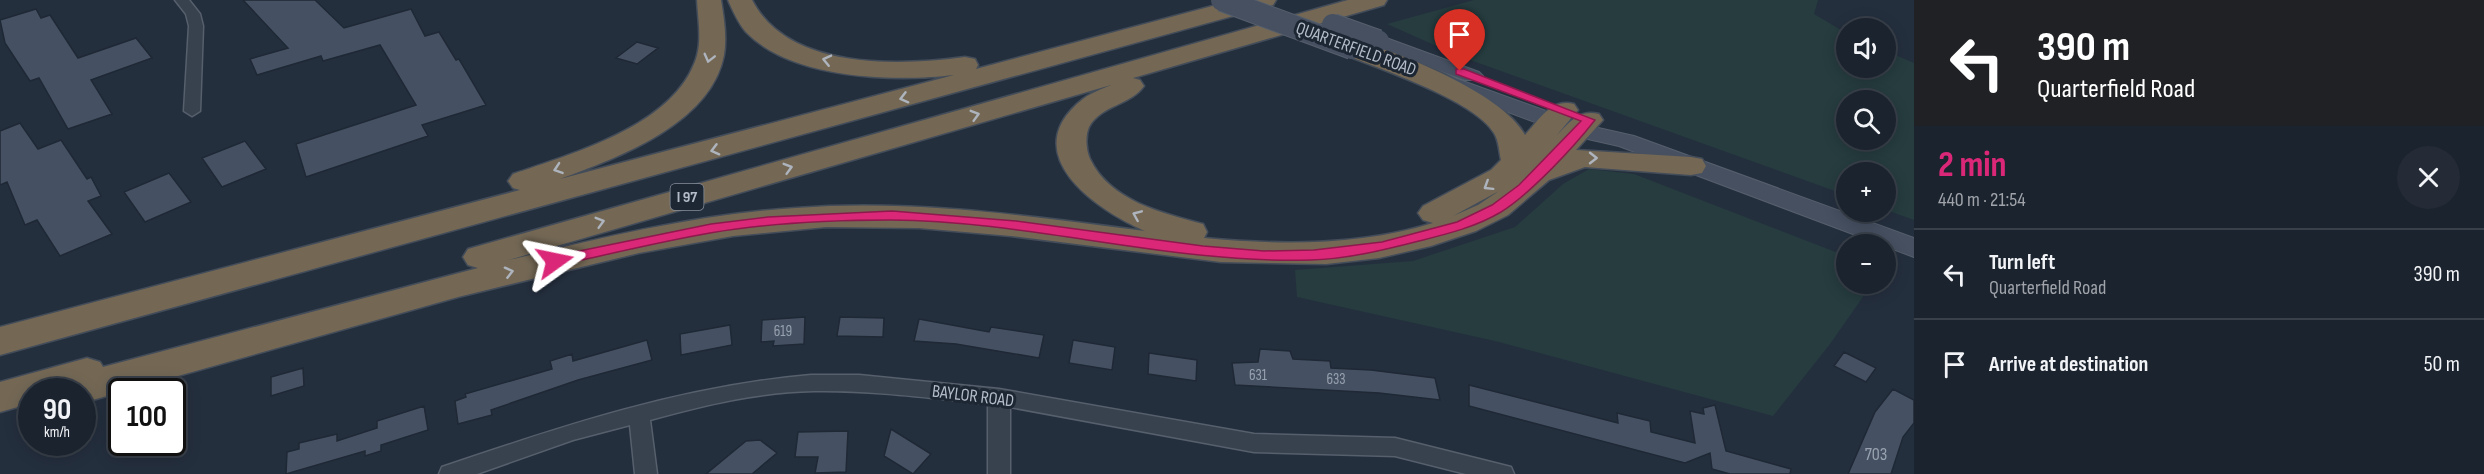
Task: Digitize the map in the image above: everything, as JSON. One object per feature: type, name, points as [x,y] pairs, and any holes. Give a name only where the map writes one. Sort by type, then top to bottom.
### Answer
[{"type":"highway","points":[[0,337],[450,205],[572,165],[616,145],[659,121],[677,107],[697,85],[708,65],[712,43],[709,0]]},
{"type":"highway","points":[[740,0],[757,29],[788,48],[845,64],[911,70],[971,64],[1245,0]]},
{"type":"highway","name":"I 97","points":[[0,341],[1264,0]]},
{"type":"highway","points":[[1377,0],[1102,96],[1083,110],[1075,124],[1071,143],[1075,163],[1088,182],[1105,198],[1126,211],[1158,224],[1184,231],[1258,238],[1351,232],[1430,214],[1473,195],[1502,177],[1527,168],[1582,158],[1691,166]]},
{"type":"highway","name":"I 97","points":[[0,398],[1377,0]]},
{"type":"highway","points":[[1365,44],[1480,107],[1504,127],[1527,168]]},
{"type":"highway","points":[[96,384],[472,281],[711,228],[778,220],[892,216],[1016,225],[1203,250],[1264,255],[1314,255],[1375,248],[1461,225],[1497,208],[1527,168],[1571,120]]},
{"type":"highway","points":[[0,410],[18,405]]},
{"type":"main road","name":"QUARTERFIELD ROAD","points":[[1222,0],[1365,44],[1914,248]]},
{"type":"main road","name":"QUARTERFIELD ROAD","points":[[1264,0],[1365,44]]},
{"type":"street","points":[[182,0],[193,14],[196,26],[192,111]]},
{"type":"street","name":"BAYLOR ROAD","points":[[450,474],[572,432],[697,399],[755,388],[811,383],[859,383],[999,397],[1254,443],[1395,447],[1503,474]]},
{"type":"street","points":[[999,397],[999,474]]},
{"type":"street","points":[[639,414],[646,474]]},
{"type":"green space","points":[[1474,0],[1818,0],[1814,14],[1836,27],[1836,78],[1896,78],[1896,55],[1914,63],[1914,220],[1896,214],[1896,162],[1836,162],[1836,191],[1459,56],[1387,24]]},
{"type":"green space","points":[[1589,169],[1634,174],[1836,252],[1836,294],[1865,294],[1830,344],[1773,416],[1495,341],[1297,297],[1295,270],[1413,261],[1515,227],[1563,184]]},
{"type":"building","points":[[243,0],[315,0],[344,28],[411,9],[425,36],[439,32],[456,60],[459,59],[486,105],[422,125],[428,136],[306,177],[296,144],[416,105],[380,45],[323,61],[321,56],[257,75],[250,59],[288,48]]},
{"type":"building","points":[[36,9],[41,18],[50,15],[78,58],[136,38],[152,58],[91,80],[112,114],[68,129],[39,78],[30,81],[5,43],[0,20]]},
{"type":"building","points":[[637,42],[658,48],[637,64],[616,58]]},
{"type":"building","points":[[20,123],[38,149],[61,140],[87,179],[91,177],[101,196],[88,201],[112,234],[60,256],[37,220],[25,225],[7,182],[0,185],[0,131]]},
{"type":"building","points":[[245,141],[266,169],[222,187],[202,158]]},
{"type":"building","points":[[169,173],[191,202],[145,222],[124,192]]},
{"type":"building","points":[[805,317],[804,344],[773,346],[774,341],[761,342],[762,320]]},
{"type":"building","points":[[840,317],[884,318],[883,337],[837,336]]},
{"type":"building","points":[[919,319],[989,332],[991,327],[1044,335],[1039,358],[956,344],[914,341]]},
{"type":"building","points":[[730,325],[732,345],[681,355],[680,334]]},
{"type":"building","points":[[647,340],[652,360],[578,380],[491,410],[492,415],[458,424],[455,401],[466,397],[465,394],[552,369],[550,361],[572,354],[573,361]]},
{"type":"building","points":[[1073,340],[1115,347],[1112,370],[1069,363]]},
{"type":"building","points":[[1260,349],[1290,351],[1293,359],[1330,361],[1331,368],[1371,370],[1435,378],[1440,400],[1379,393],[1235,385],[1232,363],[1258,362]]},
{"type":"building","points":[[1844,352],[1876,368],[1866,382],[1834,366]]},
{"type":"building","points":[[1149,353],[1197,360],[1196,381],[1148,374]]},
{"type":"building","points":[[303,368],[304,386],[271,396],[271,377]]},
{"type":"building","points":[[1469,385],[1618,423],[1617,413],[1650,421],[1651,432],[1695,443],[1690,411],[1704,414],[1703,408],[1715,405],[1726,451],[1791,469],[1790,474],[1730,474],[1712,469],[1710,453],[1685,463],[1469,406]]},
{"type":"building","points":[[1893,389],[1914,400],[1914,423],[1903,437],[1891,474],[1848,474],[1875,412]]},
{"type":"building","points":[[424,406],[428,430],[381,445],[381,451],[365,456],[365,451],[286,474],[287,452],[299,449],[299,443],[337,434],[337,441],[377,428],[377,421]]},
{"type":"building","points":[[891,429],[931,454],[913,474],[884,456]]},
{"type":"building","points":[[848,431],[846,472],[815,473],[818,457],[795,457],[798,432]]},
{"type":"building","points":[[760,440],[777,453],[752,474],[706,474],[746,441]]},
{"type":"route","points":[[555,261],[711,228],[768,221],[892,216],[1016,225],[1203,250],[1264,255],[1314,255],[1364,250],[1416,239],[1461,225],[1497,208],[1524,188],[1589,120],[1460,71]]}]
